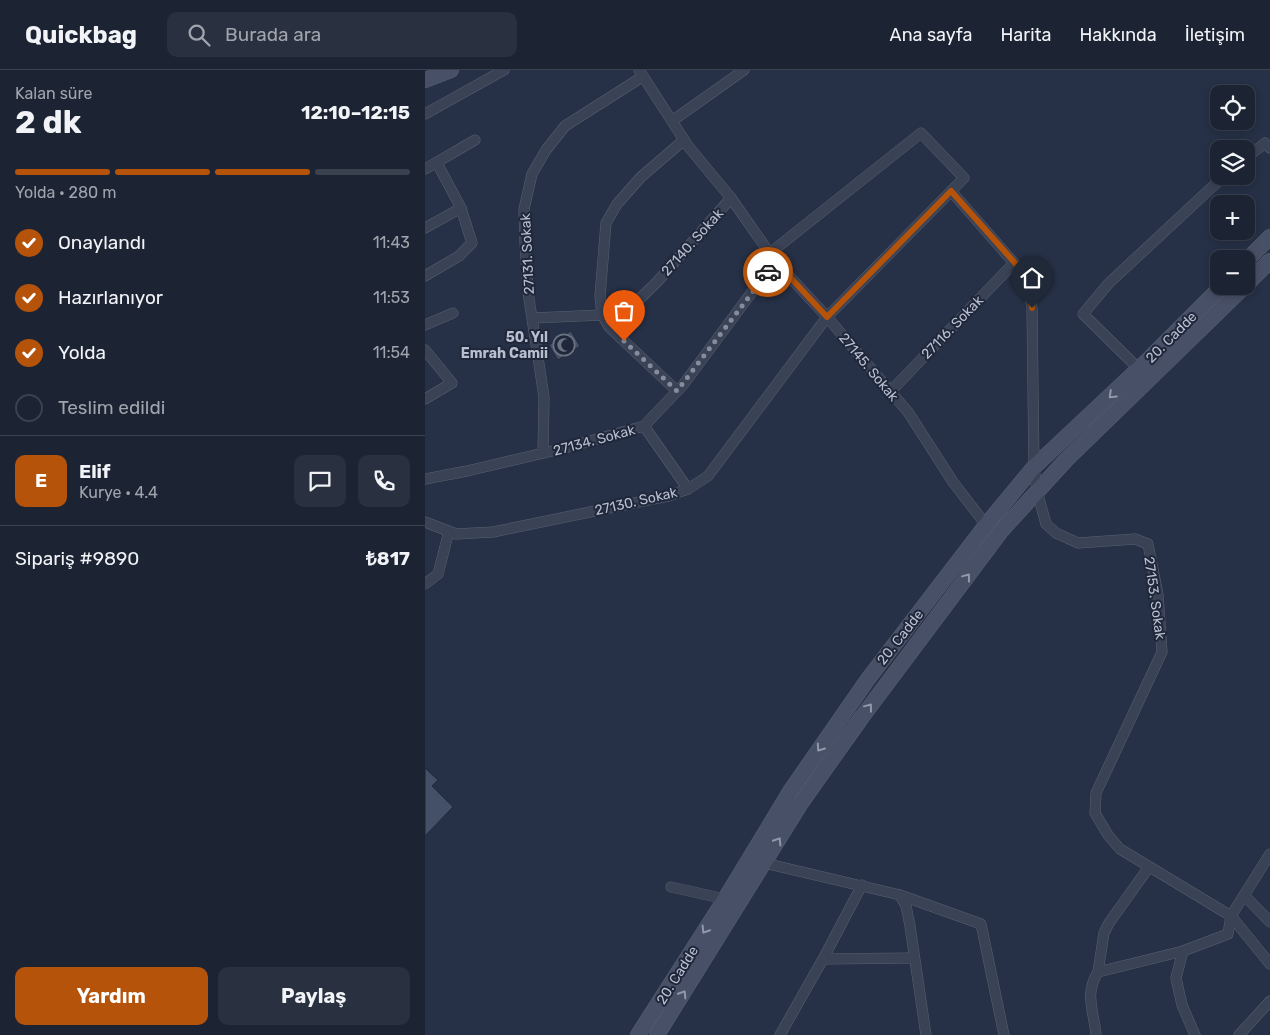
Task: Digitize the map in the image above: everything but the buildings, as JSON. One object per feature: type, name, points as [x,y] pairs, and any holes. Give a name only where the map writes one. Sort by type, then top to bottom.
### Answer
[{"type":"main road","points":[[425,80],[451,70]]},
{"type":"main road","points":[[1255,252],[1270,237]]},
{"type":"main road","points":[[1255,277],[1270,261]]},
{"type":"main road","name":"20. Cadde","points":[[638,1035],[725,899],[791,790],[868,679],[986,525],[1034,467],[1139,369],[1212,295]]},
{"type":"main road","points":[[657,1035],[801,803],[862,716],[1002,530],[1037,491],[1237,295]]},
{"type":"street","points":[[425,114],[504,70]]},
{"type":"street","points":[[673,122],[744,70]]},
{"type":"street","name":"27145. Sokak","points":[[641,73],[684,140],[731,198],[773,257],[908,412],[953,482],[986,525]]},
{"type":"street","name":"27131. Sokak","points":[[543,453],[544,397],[528,292],[524,217],[532,174],[546,150],[565,126],[641,73]]},
{"type":"street","name":"27134. Sokak","points":[[425,479],[543,453],[645,426],[677,391],[773,257],[921,133],[964,178]]},
{"type":"street","points":[[425,170],[475,140]]},
{"type":"street","points":[[677,391],[610,328],[602,315],[600,296],[607,223],[617,204],[635,184],[684,140]]},
{"type":"street","points":[[1255,151],[1265,143],[1270,148]]},
{"type":"street","points":[[425,276],[459,256],[472,243],[461,208],[437,163]]},
{"type":"street","name":"27130. Sokak","points":[[425,522],[456,534],[493,532],[668,496],[688,488],[708,476],[827,317],[964,178]]},
{"type":"street","points":[[1139,369],[1083,314],[1109,283],[1213,185]]},
{"type":"street","name":"27153. Sokak","points":[[951,191],[1015,263],[1027,283],[1032,308],[1034,467],[1037,491],[1046,524],[1056,533],[1078,543],[1135,539],[1148,544],[1158,595],[1162,652],[1096,793],[1095,814],[1108,835],[1121,849],[1231,916],[1270,964]]},
{"type":"street","name":"27140. Sokak","points":[[610,328],[657,282],[731,198]]},
{"type":"street","points":[[425,228],[461,208]]},
{"type":"street","name":"27116. Sokak","points":[[890,392],[1015,263]]},
{"type":"street","points":[[425,325],[453,313]]},
{"type":"street","points":[[533,318],[602,315]]},
{"type":"street","points":[[425,350],[452,384],[425,399]]},
{"type":"street","points":[[645,426],[688,488]]},
{"type":"street","points":[[425,584],[438,574],[449,531]]},
{"type":"street","points":[[1098,972],[1183,951],[1228,934],[1231,916],[1270,854]]},
{"type":"street","points":[[764,863],[900,895],[981,924],[1004,1035]]},
{"type":"street","points":[[1096,1035],[1095,1019],[1090,1002],[1091,984],[1098,972],[1105,933],[1109,923],[1149,867]]},
{"type":"street","points":[[779,1035],[862,886]]},
{"type":"street","points":[[671,887],[725,899]]},
{"type":"street","points":[[900,895],[906,906],[926,1035]]},
{"type":"street","points":[[1244,895],[1270,922]]},
{"type":"street","points":[[1183,951],[1176,978],[1182,1005],[1195,1035]]},
{"type":"street","points":[[823,959],[913,958]]},
{"type":"street","points":[[1239,1035],[1270,1001]]},
{"type":"way so far","points":[[624,341],[677,391],[768,272]]},
{"type":"place","name":"50. Yıl Emrah Camii","points":[[564,345]]},
{"type":"route","points":[[768,272],[775,261],[827,317],[951,191],[1015,263],[1027,283],[1032,308]]}]
